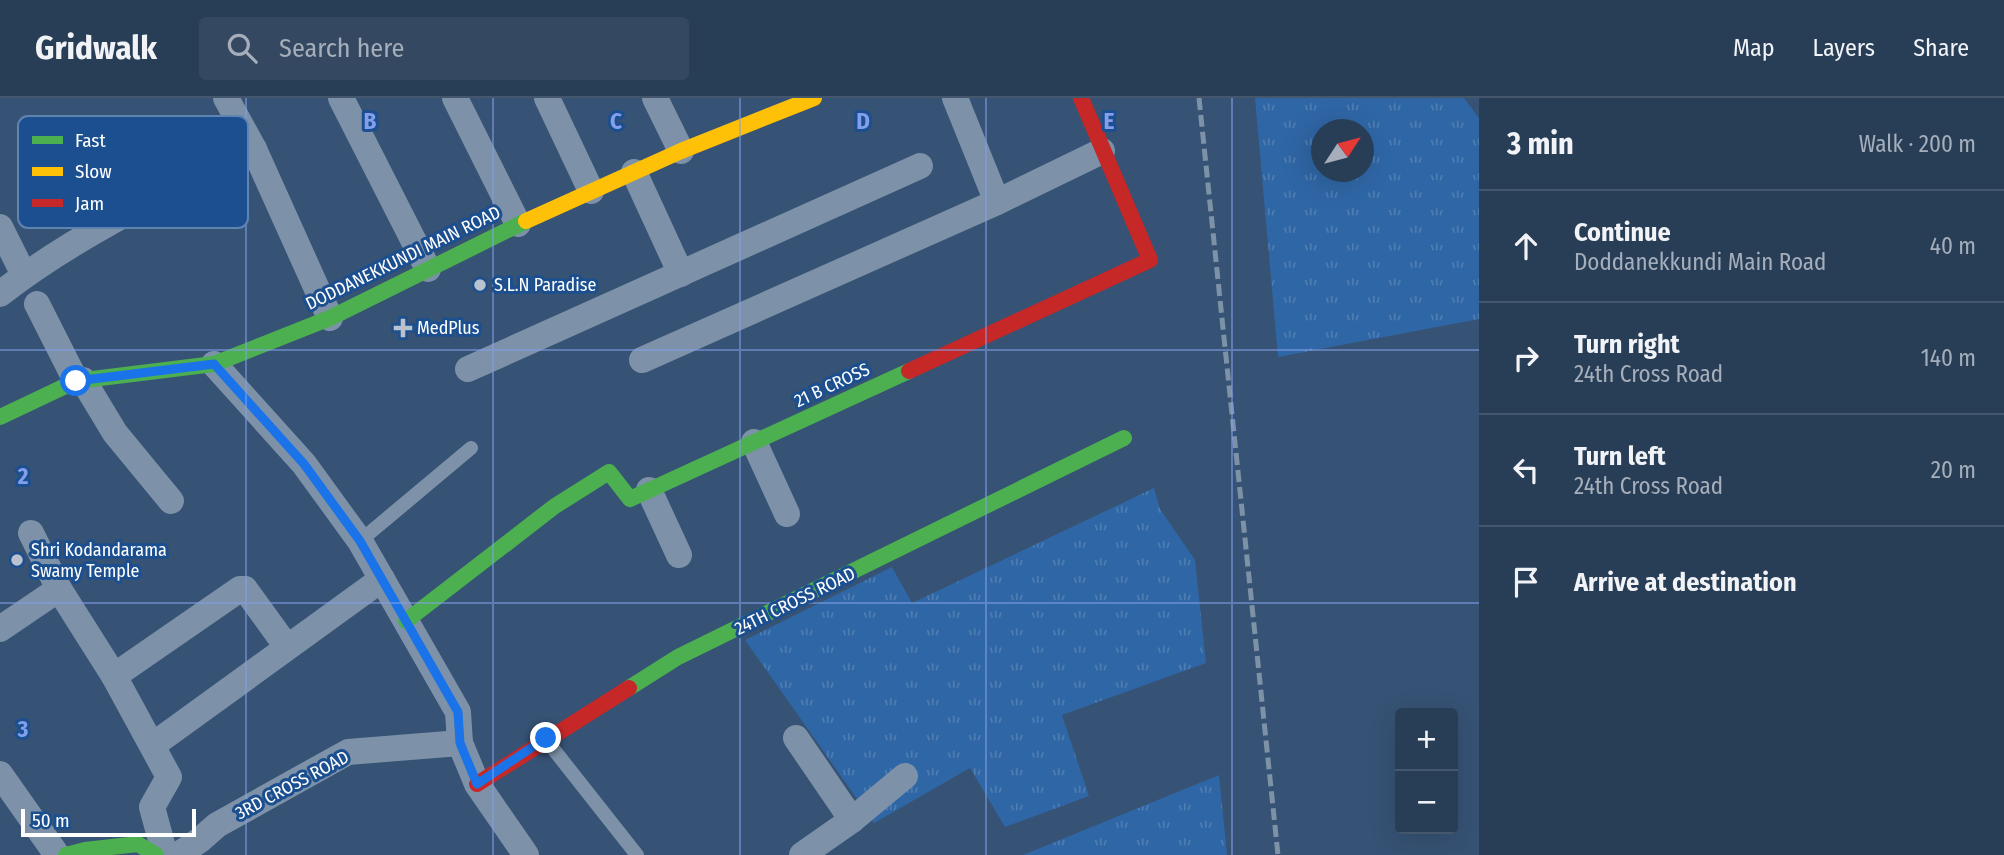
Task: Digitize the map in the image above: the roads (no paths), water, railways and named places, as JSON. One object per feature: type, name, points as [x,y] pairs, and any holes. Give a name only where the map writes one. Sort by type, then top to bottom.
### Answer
[{"type":"street","points":[[226,98],[236,116]]},
{"type":"street","points":[[341,98],[428,269]]},
{"type":"street","points":[[455,98],[518,224]]},
{"type":"street","points":[[547,98],[591,191]]},
{"type":"street","points":[[655,98],[681,151]]},
{"type":"street","name":"DODDANEKKUNDI MAIN ROAD","points":[[0,417],[79,381],[214,364],[330,318],[518,224],[681,151],[774,105],[814,98]]},
{"type":"street","points":[[955,98],[997,202]]},
{"type":"street","name":"21 B CROSS","points":[[406,621],[555,506],[609,471],[630,499],[1150,260],[1081,98]]},
{"type":"street","points":[[248,138],[330,318]]},
{"type":"street","points":[[248,152],[254,149]]},
{"type":"street","points":[[642,360],[997,202],[1102,150]]},
{"type":"street","points":[[468,369],[920,166]]},
{"type":"street","points":[[634,172],[681,274]]},
{"type":"street","points":[[0,227],[24,275]]},
{"type":"street","points":[[0,294],[24,275],[101,228]]},
{"type":"street","points":[[37,304],[79,381],[115,433],[171,501]]},
{"type":"street","points":[[214,364],[304,464],[360,541],[458,712],[460,743],[477,784],[515,851]]},
{"type":"street","name":"24TH CROSS ROAD","points":[[477,784],[678,657],[1124,438]]},
{"type":"street","points":[[754,442],[787,514]]},
{"type":"street","points":[[649,490],[679,555]]},
{"type":"street","points":[[31,533],[59,589],[114,676],[169,777],[152,807],[165,855]]},
{"type":"street","points":[[153,745],[382,579]]},
{"type":"street","points":[[0,629],[59,589]]},
{"type":"street","points":[[114,676],[240,589],[249,592],[287,647]]},
{"type":"street","points":[[796,738],[852,820]]},
{"type":"street","name":"3RD CROSS ROAD","points":[[178,855],[208,848],[217,825],[348,752],[460,743]]},
{"type":"street","points":[[0,774],[57,855]]},
{"type":"street","points":[[802,855],[852,820],[905,776]]},
{"type":"street","points":[[66,855],[138,844],[156,855]]},
{"type":"lane","points":[[360,541],[471,448]]},
{"type":"lane","points":[[546,738],[637,855]]},
{"type":"railway","points":[[1199,98],[1278,855]]},
{"type":"place","name":"S.L.N Paradise","points":[[480,285]]},
{"type":"place","name":"MedPlus","points":[[403,328]]},
{"type":"place","name":"Shri Kodandarama Swamy Temple","points":[[17,560]]}]
